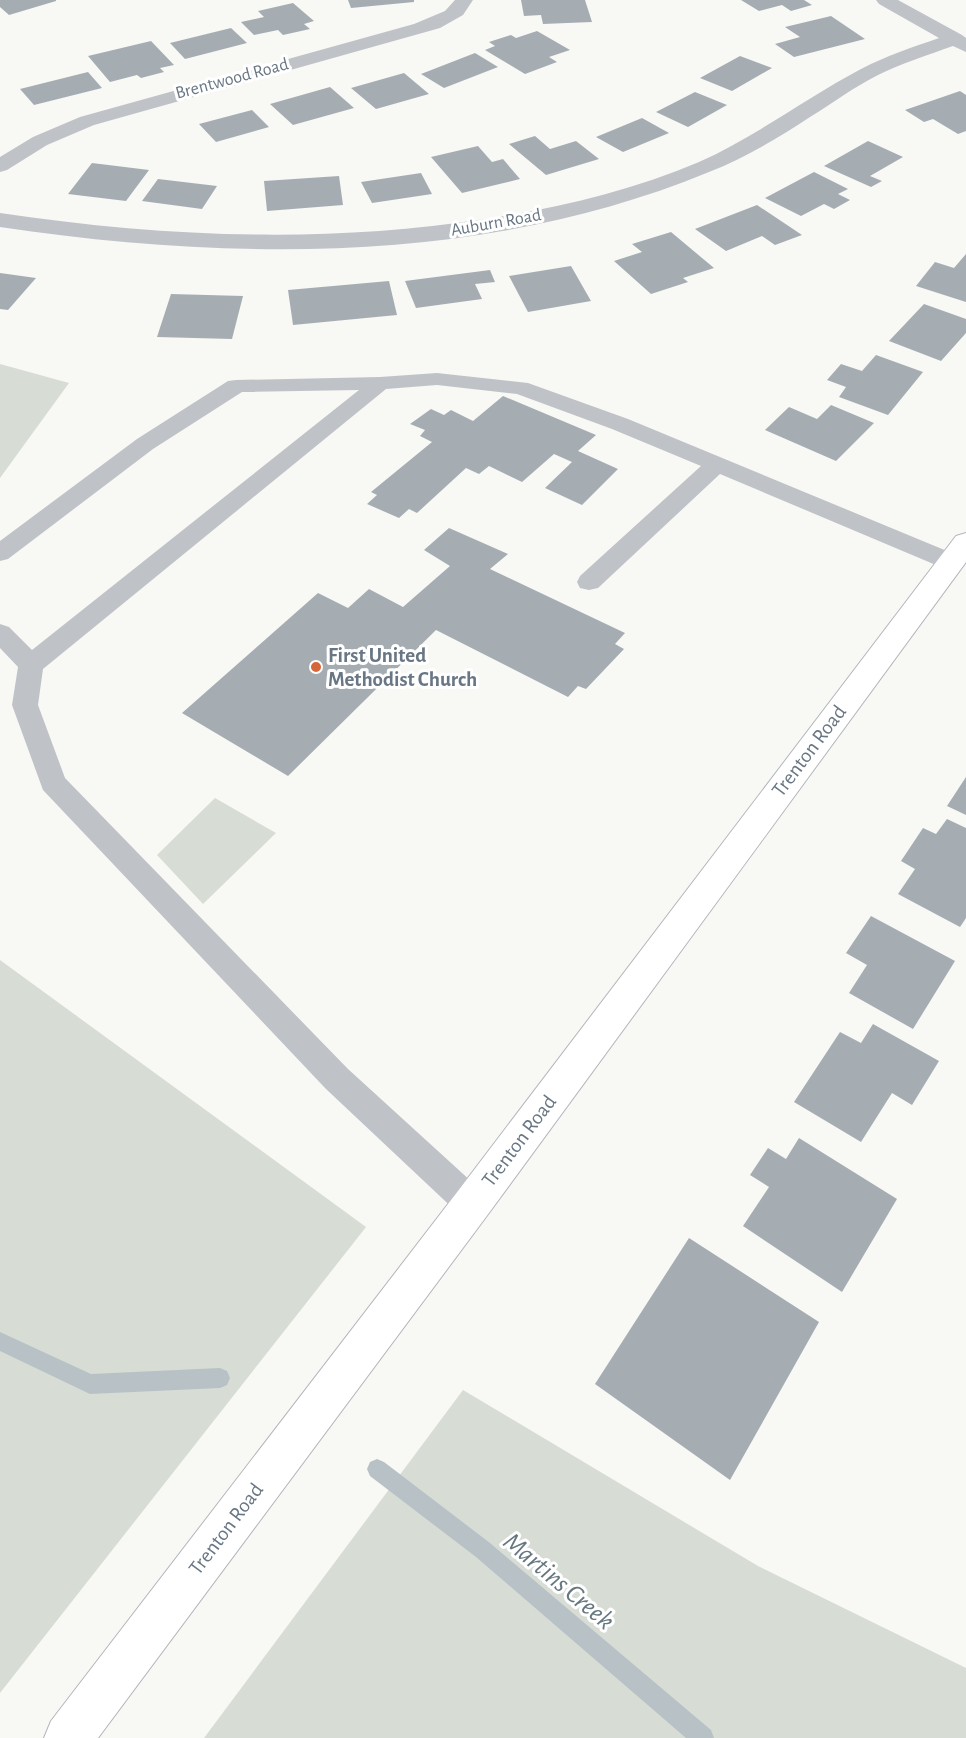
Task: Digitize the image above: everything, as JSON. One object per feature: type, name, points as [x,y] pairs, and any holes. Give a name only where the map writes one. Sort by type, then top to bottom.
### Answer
[{"type":"main road","name":"Trenton Road","points":[[68,1738],[472,1204],[958,552]]},
{"type":"street","name":"Brentwood Road","points":[[0,166],[26,148],[78,124],[148,102],[421,28],[446,19],[456,12],[464,0]]},
{"type":"street","points":[[885,0],[961,43]]},
{"type":"street","name":"Auburn Road","points":[[0,220],[122,238],[259,244],[408,237],[525,219],[637,191],[705,166],[759,140],[870,71],[961,43]]},
{"type":"lane","points":[[0,553],[145,444],[236,386],[380,383],[437,379],[520,388],[620,424],[716,465],[958,552]]},
{"type":"lane","points":[[380,383],[32,665],[25,705],[53,783],[337,1079],[472,1204]]},
{"type":"lane","points":[[589,582],[716,465]]},
{"type":"lane","points":[[0,633],[32,665]]},
{"type":"shaded area","points":[[0,364],[69,383],[0,478]]},
{"type":"shaded area","points":[[215,798],[276,833],[203,904],[157,855]]},
{"type":"shaded area","points":[[0,960],[366,1227],[0,1693]]},
{"type":"shaded area","points":[[463,1390],[758,1566],[966,1668],[966,1738],[204,1738]]},
{"type":"building","points":[[0,0],[56,1],[9,15],[0,7]]},
{"type":"building","points":[[348,0],[414,0],[414,2],[351,8]]},
{"type":"building","points":[[521,0],[585,0],[592,22],[543,24],[541,15],[524,16]]},
{"type":"building","points":[[741,0],[804,0],[812,5],[791,11],[782,5],[759,11]]},
{"type":"building","points":[[293,3],[314,21],[304,24],[310,29],[283,35],[278,30],[254,35],[241,22],[264,17],[258,11]]},
{"type":"building","points":[[831,16],[865,39],[794,57],[775,44],[800,37],[785,27]]},
{"type":"building","points":[[231,28],[247,43],[185,59],[170,43]]},
{"type":"building","points":[[537,31],[570,50],[549,57],[557,62],[525,74],[485,50],[495,46],[489,42],[511,35],[516,38]]},
{"type":"building","points":[[151,41],[174,65],[160,68],[164,72],[141,78],[137,75],[110,82],[88,56]]},
{"type":"building","points":[[475,53],[498,67],[444,88],[421,74]]},
{"type":"building","points":[[740,56],[772,68],[732,91],[700,78]]},
{"type":"building","points":[[88,72],[102,88],[34,105],[20,89]]},
{"type":"building","points":[[404,73],[429,94],[376,109],[351,88]]},
{"type":"building","points":[[330,87],[354,108],[293,125],[270,104]]},
{"type":"building","points":[[960,91],[966,95],[966,131],[958,134],[933,119],[924,122],[905,110]]},
{"type":"building","points":[[695,92],[727,105],[688,127],[656,112]]},
{"type":"building","points":[[252,110],[269,127],[216,142],[199,124]]},
{"type":"building","points":[[642,118],[669,133],[623,152],[596,137]]},
{"type":"building","points":[[535,136],[550,149],[576,141],[599,159],[546,175],[509,144]]},
{"type":"building","points":[[868,141],[903,157],[870,176],[882,181],[871,187],[824,166]]},
{"type":"building","points":[[478,146],[492,162],[503,159],[520,179],[462,193],[431,157]]},
{"type":"building","points":[[92,163],[149,170],[126,201],[68,194]]},
{"type":"building","points":[[814,172],[848,189],[838,194],[850,200],[834,209],[824,204],[801,216],[765,198]]},
{"type":"building","points":[[421,173],[432,194],[372,203],[361,182]]},
{"type":"building","points":[[339,176],[343,205],[267,211],[264,181]]},
{"type":"building","points":[[158,179],[217,186],[202,209],[142,201]]},
{"type":"building","points":[[757,205],[802,235],[775,245],[762,236],[726,251],[695,229]]},
{"type":"building","points":[[671,232],[714,268],[683,278],[688,282],[651,294],[614,261],[642,252],[632,244]]},
{"type":"building","points":[[966,254],[966,302],[916,286],[935,262],[954,268]]},
{"type":"building","points":[[571,266],[591,301],[528,312],[509,276]]},
{"type":"building","points":[[490,270],[495,282],[475,284],[482,299],[416,308],[405,281]]},
{"type":"building","points":[[0,273],[36,278],[8,310],[0,309]]},
{"type":"building","points":[[389,281],[397,315],[293,325],[288,290]]},
{"type":"building","points":[[171,294],[243,296],[232,339],[157,337]]},
{"type":"building","points":[[924,304],[966,319],[966,333],[941,361],[889,341]]},
{"type":"building","points":[[876,355],[923,372],[888,415],[839,397],[846,387],[827,380],[841,364],[862,371]]},
{"type":"building","points":[[503,396],[596,435],[578,451],[618,469],[582,505],[545,488],[572,462],[554,454],[522,482],[489,466],[479,474],[466,468],[417,513],[409,509],[399,518],[367,504],[377,495],[371,492],[432,442],[420,436],[425,430],[410,424],[431,409],[444,415],[451,410],[473,421]]},
{"type":"building","points":[[831,405],[874,423],[836,461],[765,430],[789,407],[817,419]]},
{"type":"building","name":"First United Methodist Church","points":[[449,528],[508,554],[490,569],[625,633],[615,644],[624,649],[586,689],[578,686],[568,697],[436,630],[288,776],[182,713],[318,593],[348,608],[369,589],[403,607],[450,566],[424,550]]},
{"type":"building","points":[[966,777],[966,815],[947,806]]},
{"type":"building","points":[[947,819],[966,828],[966,918],[960,927],[898,894],[915,869],[901,861],[923,828],[936,834]]},
{"type":"building","points":[[871,916],[955,961],[913,1029],[849,993],[867,965],[846,953]]},
{"type":"building","points":[[873,1024],[939,1061],[912,1105],[892,1093],[861,1142],[794,1102],[840,1032],[861,1043]]},
{"type":"building","points":[[799,1138],[897,1199],[842,1292],[743,1226],[769,1187],[750,1175],[768,1148],[786,1159]]},
{"type":"building","points":[[689,1238],[819,1322],[730,1480],[595,1384]]},
{"type":"waterway","name":"Martins Creek","points":[[0,1341],[90,1384],[220,1378]]},
{"type":"waterway","name":"Martins Creek","points":[[377,1469],[483,1550],[703,1738]]},
{"type":"place","name":"First United Methodist Church","points":[[316,667]]}]
